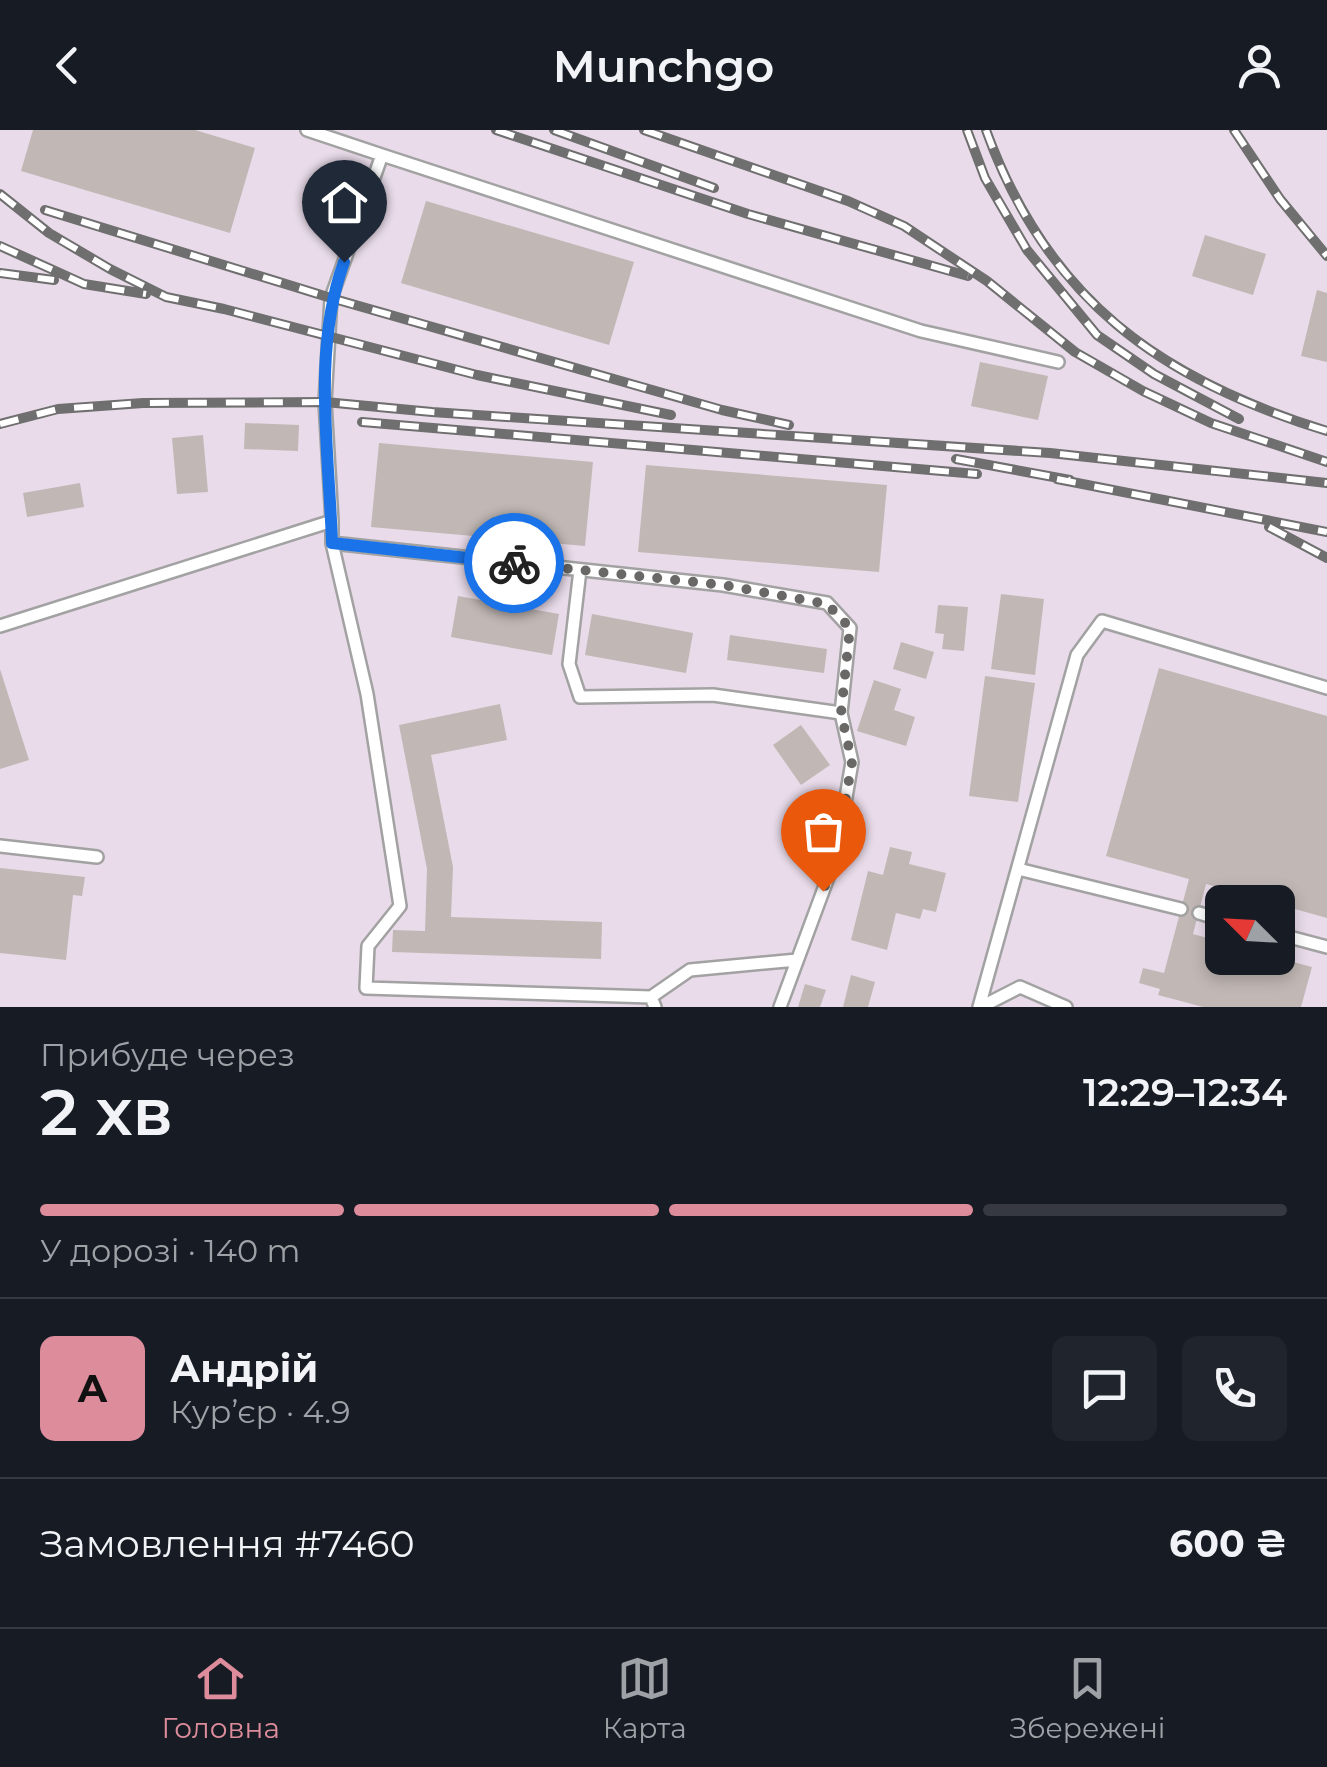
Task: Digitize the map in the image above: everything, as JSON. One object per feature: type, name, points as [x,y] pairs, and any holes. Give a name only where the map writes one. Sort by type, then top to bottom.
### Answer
[{"type":"lane","points":[[307,130],[921,331],[1058,362]]},
{"type":"lane","points":[[382,155],[331,298],[325,402],[332,543],[367,694],[400,906],[368,946],[366,988],[653,1002],[690,970],[798,960]]},
{"type":"lane","points":[[0,626],[332,520]]},
{"type":"lane","points":[[332,543],[723,585],[827,604],[850,628],[841,713],[852,762],[836,856],[780,1007]]},
{"type":"lane","points":[[580,570],[569,664],[580,697],[713,696],[841,713]]},
{"type":"lane","points":[[980,1007],[1077,655],[1102,620],[1327,688]]},
{"type":"lane","points":[[0,846],[97,857]]},
{"type":"lane","points":[[1018,869],[1181,910]]},
{"type":"lane","points":[[1198,914],[1205,916]]},
{"type":"lane","points":[[1295,939],[1327,948]]},
{"type":"lane","points":[[980,1007],[1020,987],[1066,1007]]},
{"type":"shaded area","points":[[0,130],[1327,130],[1327,1007],[0,1007]]},
{"type":"building","points":[[33,130],[195,130],[255,148],[230,233],[21,171]]},
{"type":"building","points":[[426,201],[634,262],[609,345],[401,283]]},
{"type":"building","points":[[1205,235],[1266,254],[1253,295],[1192,276]]},
{"type":"building","points":[[1317,290],[1327,293],[1327,362],[1301,356]]},
{"type":"building","points":[[980,362],[1048,376],[1038,420],[971,406]]},
{"type":"building","points":[[245,423],[299,425],[298,451],[244,449]]},
{"type":"building","points":[[203,435],[208,492],[177,494],[172,438]]},
{"type":"building","points":[[379,443],[593,462],[585,546],[371,527]]},
{"type":"building","points":[[646,465],[887,485],[879,572],[638,552]]},
{"type":"building","points":[[80,483],[84,507],[27,517],[23,493]]},
{"type":"building","points":[[1001,594],[1044,599],[1035,675],[991,669]]},
{"type":"building","points":[[458,596],[559,614],[552,655],[451,637]]},
{"type":"building","points":[[938,605],[968,607],[964,651],[942,649],[944,634],[935,633]]},
{"type":"building","points":[[592,614],[693,633],[686,673],[585,655]]},
{"type":"building","points":[[730,635],[827,649],[824,673],[727,660]]},
{"type":"building","points":[[901,642],[934,652],[926,679],[893,669]]},
{"type":"building","points":[[1159,668],[1327,716],[1327,918],[1295,909],[1295,885],[1206,884],[1193,934],[1205,937],[1205,975],[1295,975],[1295,962],[1312,967],[1301,1007],[1203,1007],[1158,995],[1160,989],[1139,983],[1143,968],[1164,973],[1189,879],[1106,856]]},
{"type":"building","points":[[0,669],[29,760],[0,769]]},
{"type":"building","points":[[985,676],[1035,683],[1018,802],[969,796]]},
{"type":"building","points":[[874,680],[901,689],[894,710],[915,717],[906,746],[857,731]]},
{"type":"building","points":[[500,704],[507,740],[431,755],[453,867],[451,917],[602,922],[601,959],[392,952],[393,930],[425,931],[427,869],[399,725]]},
{"type":"building","points":[[801,725],[830,765],[801,785],[773,745]]},
{"type":"building","points":[[890,847],[912,852],[909,864],[946,873],[936,912],[923,909],[920,919],[896,913],[887,950],[851,940],[868,871],[883,875]]},
{"type":"building","points":[[0,868],[85,877],[82,896],[73,895],[66,960],[0,953]]},
{"type":"building","points":[[851,975],[875,982],[868,1007],[843,1007]]},
{"type":"building","points":[[805,984],[826,990],[820,1007],[798,1007]]},
{"type":"railway","points":[[496,130],[748,214],[968,276]]},
{"type":"railway","points":[[554,130],[714,188]]},
{"type":"railway","points":[[644,130],[848,201],[904,226],[987,281],[1075,352],[1143,391],[1211,423],[1327,462]]},
{"type":"railway","points":[[967,130],[985,178],[1027,250],[1097,335],[1154,374],[1239,419]]},
{"type":"railway","points":[[986,130],[1011,189],[1041,241],[1076,286],[1116,324],[1161,357],[1211,386],[1327,431]]},
{"type":"railway","points":[[1234,130],[1280,199],[1327,256]]},
{"type":"railway","points":[[0,194],[49,233],[166,297],[477,375],[671,415]]},
{"type":"railway","points":[[45,210],[331,298],[722,410],[789,425]]},
{"type":"railway","points":[[0,246],[84,284],[146,294]]},
{"type":"railway","points":[[0,273],[54,280]]},
{"type":"railway","points":[[0,424],[58,409],[143,403],[325,402],[1050,453],[1327,483]]},
{"type":"railway","points":[[362,422],[977,474]]},
{"type":"railway","points":[[956,459],[1070,480]]},
{"type":"railway","points":[[1057,479],[1327,532]]},
{"type":"railway","points":[[1269,527],[1327,558]]},
{"type":"way so far","points":[[514,563],[723,585],[827,604],[850,628],[841,713],[852,762],[836,856],[823,891]]},
{"type":"route","points":[[344,262],[331,298],[327,338],[325,402],[332,543],[514,563]]}]
